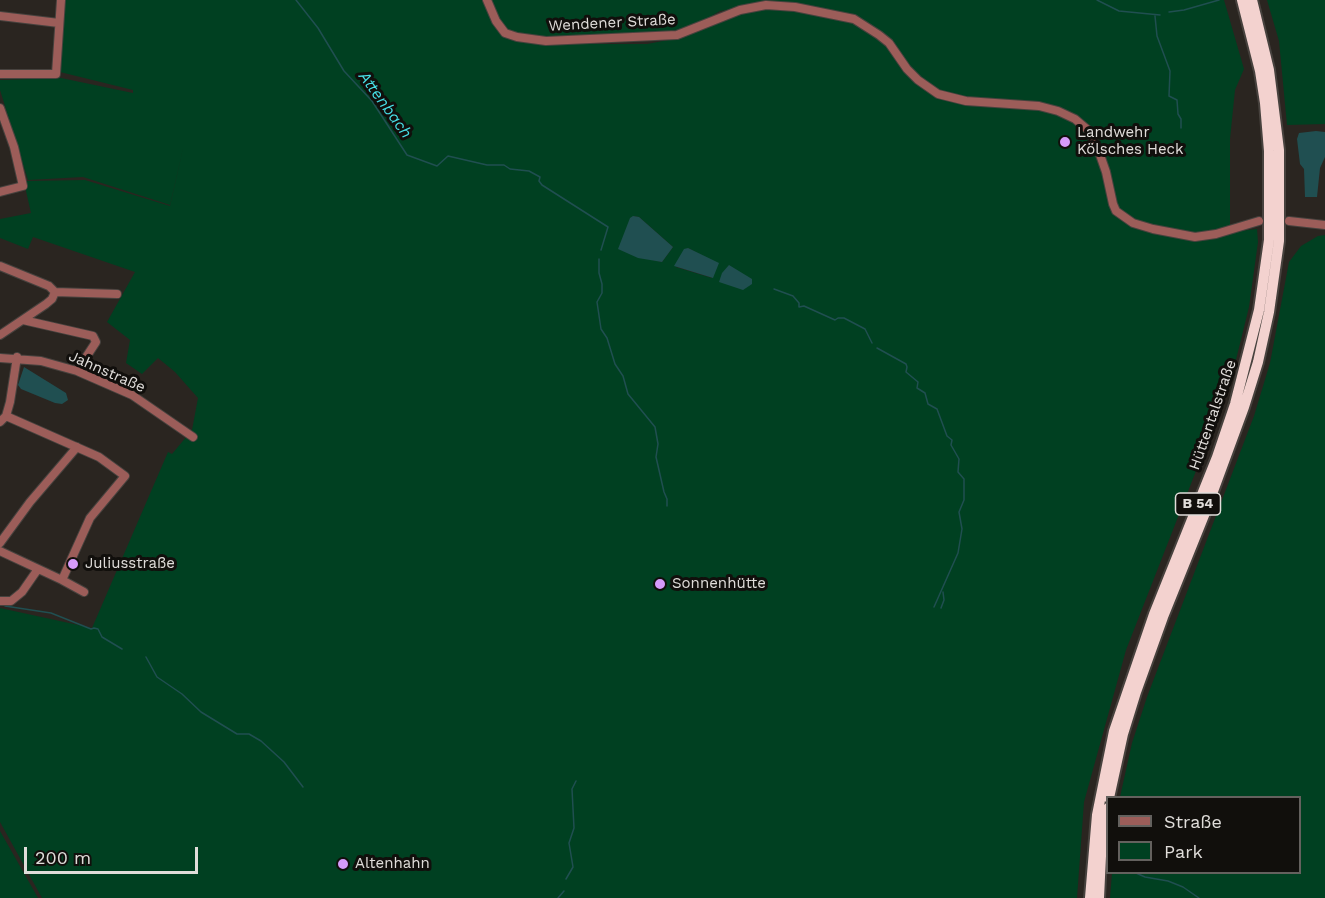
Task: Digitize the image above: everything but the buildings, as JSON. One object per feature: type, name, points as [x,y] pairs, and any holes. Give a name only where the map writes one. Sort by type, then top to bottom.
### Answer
[{"type":"highway","name":"Hüttentalstraße","points":[[1109,796],[1120,745],[1136,692],[1162,617],[1225,462],[1257,362],[1269,312],[1279,241],[1279,150],[1270,102],[1242,0]]},
{"type":"highway","name":"Hüttentalstraße","points":[[1090,898],[1097,815],[1114,731],[1154,614],[1217,457],[1235,404],[1260,310],[1267,258],[1270,102],[1269,70],[1252,0]]},
{"type":"highway","points":[[1099,898],[1106,816]]},
{"type":"street","points":[[0,74],[56,74],[61,0]]},
{"type":"street","name":"Wendener Straße","points":[[488,0],[496,21],[505,33],[546,41],[677,35],[740,10],[766,6],[795,7],[854,19],[889,43],[907,69],[938,94],[966,101],[1039,106],[1075,119],[1088,130],[1098,149],[1107,172],[1116,211],[1133,223],[1194,237],[1216,234],[1259,220]]},
{"type":"street","points":[[0,16],[59,23]]},
{"type":"street","points":[[0,108],[14,147],[23,186],[0,192]]},
{"type":"street","points":[[1289,221],[1325,225]]},
{"type":"street","points":[[0,266],[49,286],[55,292],[117,294]]},
{"type":"street","points":[[1,335],[52,299],[55,292]]},
{"type":"street","points":[[23,320],[93,336],[96,342],[77,371]]},
{"type":"street","points":[[16,357],[10,402],[3,419],[99,457],[124,476],[90,518],[62,580]]},
{"type":"street","name":"Jahnstraße","points":[[0,358],[16,357],[41,361],[77,371],[132,395],[193,437]]},
{"type":"street","points":[[0,543],[30,502],[77,447]]},
{"type":"street","points":[[0,552],[84,592]]},
{"type":"street","points":[[0,601],[11,601],[22,592],[38,569]]},
{"type":"green space","points":[[65,0],[1224,0],[1244,69],[1235,90],[1230,139],[1230,232],[1257,229],[1258,242],[1249,307],[1230,384],[1126,650],[1084,802],[1077,898],[42,898],[0,822],[0,608],[92,628],[168,452],[172,454],[192,430],[198,398],[175,372],[158,358],[142,374],[126,363],[130,340],[107,322],[135,272],[33,237],[28,249],[0,238],[0,219],[31,213],[26,191],[27,181],[85,180],[170,206],[184,144],[170,205],[83,177],[28,180],[0,90],[0,80],[61,78],[133,93],[133,90],[60,72]],"holes":[[[755,5],[679,38],[647,44],[550,44],[654,36],[696,25],[720,11]],[[633,216],[639,217],[673,247],[662,262],[643,258]],[[688,248],[703,256],[712,278],[676,267]]]},
{"type":"green space","points":[[1267,0],[1325,0],[1325,124],[1287,125],[1279,41]]},
{"type":"green space","points":[[1325,235],[1325,898],[1110,898],[1112,874],[1301,874],[1301,796],[1120,796],[1132,743],[1147,697],[1254,416],[1270,363],[1289,262],[1301,246],[1318,236]]},
{"type":"green space","points":[[0,831],[33,889],[38,898],[0,898]]},
{"type":"water","points":[[1325,132],[1325,157],[1320,168],[1317,197],[1305,197],[1304,169],[1300,164],[1297,139],[1299,133]]},
{"type":"water","points":[[639,217],[673,247],[662,262],[638,258],[618,249],[630,218]]},
{"type":"water","points":[[688,248],[719,263],[713,278],[674,266],[684,249]]},
{"type":"water","points":[[729,265],[752,279],[752,284],[743,290],[719,282],[722,273]]},
{"type":"water","points":[[24,367],[66,393],[68,400],[62,404],[55,403],[21,389],[18,385]]},
{"type":"waterway","name":"Attenbach","points":[[296,0],[318,28],[344,71],[372,101],[407,155],[437,166],[448,156],[529,171],[540,177],[539,181],[542,185],[608,227],[601,250]]},
{"type":"waterway","points":[[1097,0],[1119,11],[1160,15]]},
{"type":"waterway","points":[[1169,12],[1219,0]]},
{"type":"waterway","points":[[1155,16],[1157,36],[1170,71],[1169,96],[1177,100],[1181,128]]},
{"type":"waterway","points":[[599,259],[602,293],[597,302],[601,329],[607,338],[615,364],[623,376],[628,394],[655,427],[658,444],[656,457],[667,506]]},
{"type":"waterway","points":[[774,289],[793,296],[799,303],[799,307],[804,306],[835,320],[844,318],[865,329],[872,343]]},
{"type":"waterway","points":[[877,348],[906,364],[906,372],[918,382],[917,388],[925,393],[928,404],[937,409],[959,459],[958,472],[964,479],[964,500],[959,512],[962,529],[958,553],[934,607]]},
{"type":"waterway","points":[[941,608],[944,600],[943,592]]},
{"type":"waterway","points":[[5,606],[51,613],[91,629],[98,629],[102,637],[122,649]]},
{"type":"waterway","points":[[146,657],[157,677],[182,694],[201,712],[237,734],[249,734],[261,741],[284,762],[303,787]]},
{"type":"waterway","points":[[566,879],[573,867],[569,843],[574,828],[572,789],[576,781]]},
{"type":"waterway","points":[[1138,874],[1168,881],[1183,887],[1199,898]]},
{"type":"waterway","points":[[558,898],[564,891]]},
{"type":"place","name":"Landwehr Kölsches Heck","points":[[1065,142]]},
{"type":"place","name":"Juliusstraße","points":[[73,564]]},
{"type":"place","name":"Sonnenhütte","points":[[660,584]]},
{"type":"place","name":"Altenhahn","points":[[343,864]]}]
